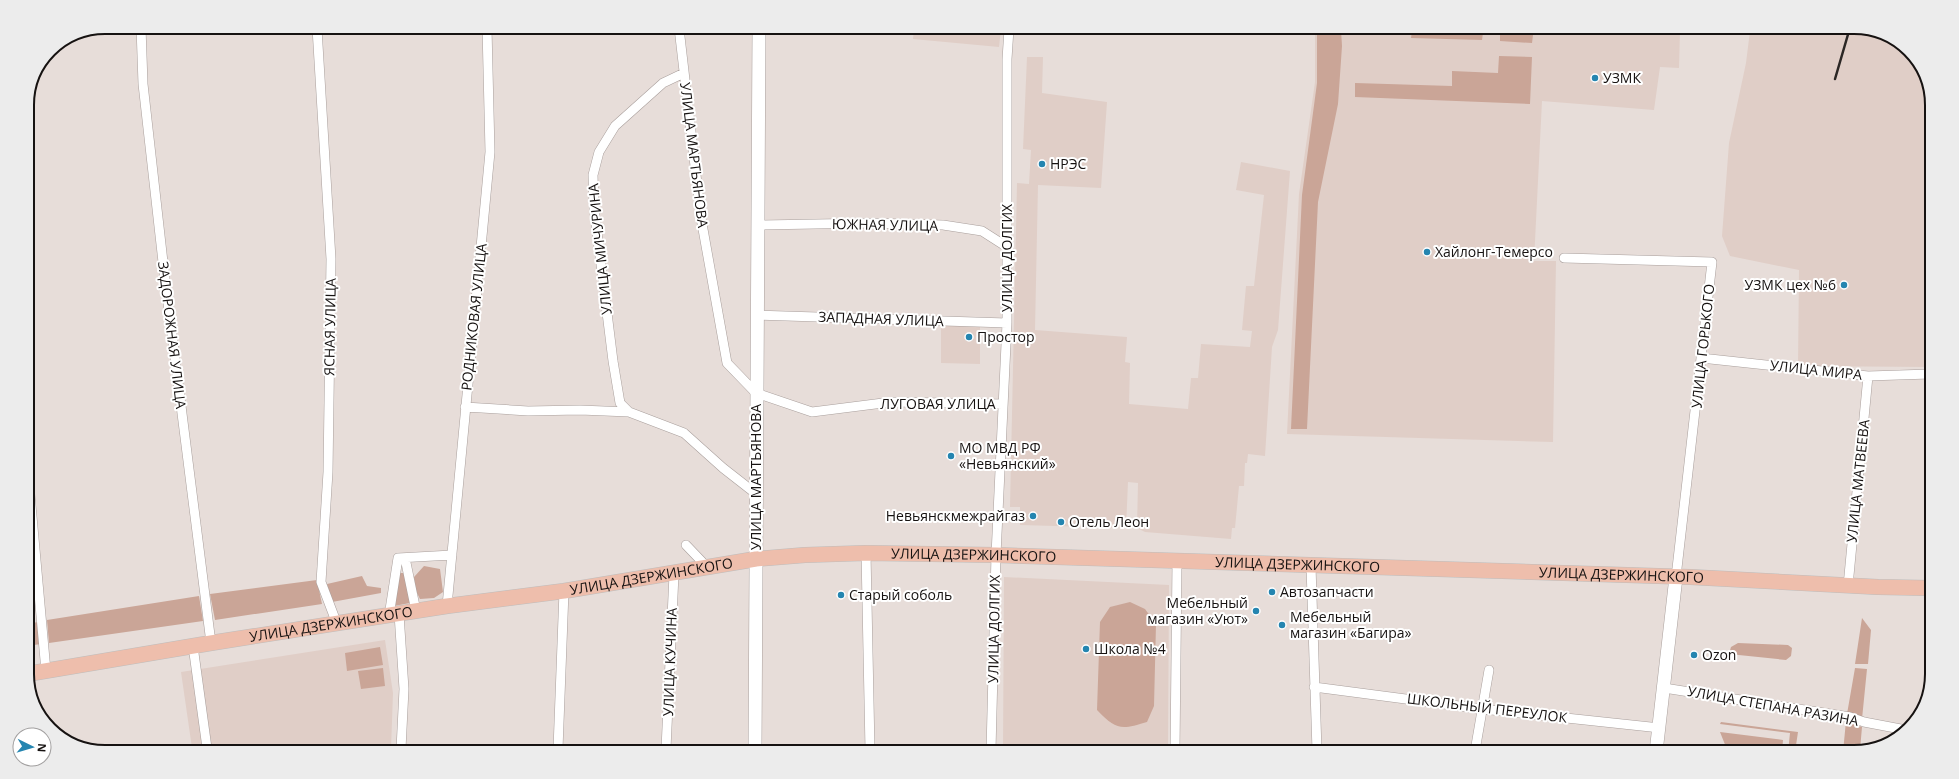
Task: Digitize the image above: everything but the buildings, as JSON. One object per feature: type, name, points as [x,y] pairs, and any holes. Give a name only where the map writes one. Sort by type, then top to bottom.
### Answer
[{"type":"main road","points":[[756,393],[759,34]]},
{"type":"main road","name":"УЛИЦА МАРТЬЯНОВА","points":[[754,745],[756,393]]},
{"type":"main road","name":"УЛИЦА ДЗЕРЖИНСКОГО","points":[[34,673],[211,643],[447,606],[564,591],[674,574],[756,559],[805,555],[866,553],[996,555],[1676,577],[1848,586],[1925,588]]},
{"type":"main road","points":[[1657,745],[1676,577]]},
{"type":"street","name":"ЗАДОРОЖНАЯ УЛИЦА","points":[[141,34],[143,84],[164,271],[211,643]]},
{"type":"street","name":"ЯСНАЯ УЛИЦА","points":[[317,34],[331,259],[328,472],[321,582],[337,624]]},
{"type":"street","name":"РОДНИКОВАЯ УЛИЦА","points":[[447,606],[490,152],[487,34]]},
{"type":"street","name":"УЛИЦА МАРТЬЯНОВА","points":[[679,34],[701,218],[727,363],[756,393]]},
{"type":"street","name":"УЛИЦА ДОЛГИХ","points":[[991,745],[996,555],[1007,323],[1007,59],[1009,34]]},
{"type":"street","name":"УЛИЦА МИЧУРИНА","points":[[629,412],[620,403],[613,361],[594,208],[593,175],[600,152],[615,126],[663,83],[684,73]]},
{"type":"street","name":"ЮЖНАЯ УЛИЦА","points":[[757,225],[870,223],[943,225],[982,230],[1007,247]]},
{"type":"street","name":"УЛИЦА ГОРЬКОГО","points":[[1564,258],[1712,262],[1676,577]]},
{"type":"street","name":"ЗАПАДНАЯ УЛИЦА","points":[[756,315],[1007,323]]},
{"type":"street","name":"УЛИЦА МИРА","points":[[1701,358],[1868,376],[1925,374]]},
{"type":"street","name":"УЛИЦА МАТВЕЕВА","points":[[1848,586],[1868,376]]},
{"type":"street","name":"ЛУГОВАЯ УЛИЦА","points":[[756,393],[812,412],[891,402],[1003,404]]},
{"type":"street","points":[[465,406],[528,411],[580,410],[629,412],[684,433],[723,468],[755,493]]},
{"type":"street","points":[[34,538],[46,671]]},
{"type":"street","points":[[686,545],[708,568]]},
{"type":"street","points":[[866,553],[870,745]]},
{"type":"street","points":[[401,745],[404,689],[394,615],[398,558],[452,555]]},
{"type":"street","points":[[406,558],[416,611]]},
{"type":"street","points":[[1175,745],[1177,562]]},
{"type":"street","points":[[1311,566],[1314,687],[1318,745]]},
{"type":"street","name":"УЛИЦА КУЧИНА","points":[[666,745],[674,574]]},
{"type":"street","points":[[558,745],[564,591]]},
{"type":"street","points":[[193,646],[207,745]]},
{"type":"street","points":[[1476,745],[1489,670]]},
{"type":"street","name":"ШКОЛЬНЫЙ ПЕРЕУЛОК","points":[[1314,687],[1482,709],[1660,728]]},
{"type":"street","name":"УЛИЦА СТЕПАНА РАЗИНА","points":[[1664,688],[1850,717],[1864,722],[1899,729]]},
{"type":"shaded area","points":[[914,34],[1000,34],[999,47],[913,39]]},
{"type":"shaded area","points":[[1315,34],[1680,34],[1679,68],[1660,67],[1654,110],[1542,101],[1534,261],[1556,261],[1553,442],[1287,434],[1299,194],[1315,82]]},
{"type":"shaded area","points":[[1317,34],[1341,34],[1342,46],[1338,104],[1318,202],[1307,429],[1291,429],[1302,195],[1317,83]]},
{"type":"shaded area","points":[[1412,34],[1483,34],[1482,40],[1411,38]]},
{"type":"shaded area","points":[[1500,34],[1533,35],[1532,43],[1500,41]]},
{"type":"shaded area","points":[[1750,34],[1859,34],[1877,38],[1893,46],[1907,58],[1920,78],[1925,100],[1925,367],[1798,366],[1799,270],[1730,256],[1722,236],[1729,143],[1746,63]]},
{"type":"shaded area","points":[[1499,56],[1532,57],[1530,104],[1355,97],[1355,83],[1452,86],[1452,71],[1498,73]]},
{"type":"shaded area","points":[[1027,57],[1043,57],[1042,93],[1107,102],[1101,188],[1038,185],[1035,330],[1127,337],[1125,362],[1130,363],[1129,404],[1188,409],[1191,378],[1198,378],[1201,344],[1250,347],[1252,331],[1242,330],[1246,286],[1254,286],[1264,195],[1236,190],[1241,162],[1290,171],[1278,330],[1272,347],[1265,456],[1248,454],[1247,463],[1245,463],[1244,486],[1239,486],[1235,528],[1232,528],[1231,539],[1145,532],[1137,528],[1138,483],[1128,482],[1126,528],[1020,525],[1020,507],[1010,507],[1017,183],[1029,184],[1031,150],[1023,149]]},
{"type":"shaded area","points":[[941,324],[980,326],[980,364],[941,363]]},
{"type":"shaded area","points":[[424,566],[440,569],[443,592],[434,598],[420,599],[415,589],[414,577]]},
{"type":"shaded area","points":[[399,573],[404,573],[410,603],[394,606]]},
{"type":"shaded area","points":[[362,576],[367,586],[381,588],[381,593],[332,602],[327,584]]},
{"type":"shaded area","name":"Школа №4","points":[[1004,577],[1169,585],[1168,745],[1003,745]]},
{"type":"shaded area","points":[[317,580],[322,604],[215,620],[210,594]]},
{"type":"shaded area","points":[[199,596],[203,621],[49,643],[47,620]]},
{"type":"shaded area","points":[[1130,602],[1145,609],[1156,624],[1154,706],[1147,722],[1125,727],[1114,725],[1097,710],[1100,622],[1110,607]]},
{"type":"shaded area","points":[[1862,618],[1871,630],[1868,664],[1855,664]]},
{"type":"shaded area","points":[[38,622],[41,644],[34,645],[34,623]]},
{"type":"shaded area","points":[[385,640],[393,693],[391,745],[192,745],[181,672]]},
{"type":"shaded area","points":[[1738,643],[1788,645],[1792,648],[1791,656],[1786,660],[1729,654],[1731,647]]},
{"type":"shaded area","points":[[380,647],[383,665],[347,671],[345,653]]},
{"type":"shaded area","points":[[383,668],[385,686],[361,689],[358,671]]},
{"type":"shaded area","points":[[1855,668],[1867,669],[1862,719],[1847,714]]},
{"type":"shaded area","points":[[1846,721],[1862,727],[1860,745],[1844,745]]},
{"type":"shaded area","points":[[1721,722],[1798,732],[1796,745],[1789,745],[1790,733],[1720,724]]},
{"type":"shaded area","points":[[1720,732],[1783,740],[1783,745],[1725,745]]},
{"type":"railway","points":[[1835,79],[1848,34]]},
{"type":"place","name":"УЗМК","points":[[1595,78]]},
{"type":"place","name":"НРЭС","points":[[1042,164]]},
{"type":"place","name":"Хайлонг-Темерсо","points":[[1427,252]]},
{"type":"place","name":"УЗМК цех №6","points":[[1844,285]]},
{"type":"place","name":"Простор","points":[[969,337]]},
{"type":"place","name":"МО МВД РФ «Невьянский»","points":[[951,456]]},
{"type":"place","name":"Невьянскмежрайгаз","points":[[1033,516]]},
{"type":"place","name":"Отель Леон","points":[[1061,522]]},
{"type":"place","name":"Автозапчасти","points":[[1272,592]]},
{"type":"place","name":"Старый соболь","points":[[841,595]]},
{"type":"place","name":"Мебельный магазин «Уют»","points":[[1256,611]]},
{"type":"place","name":"Мебельный магазин «Багира»","points":[[1282,625]]},
{"type":"place","name":"Школа №4","points":[[1086,649]]},
{"type":"place","name":"Ozon","points":[[1694,655]]}]
